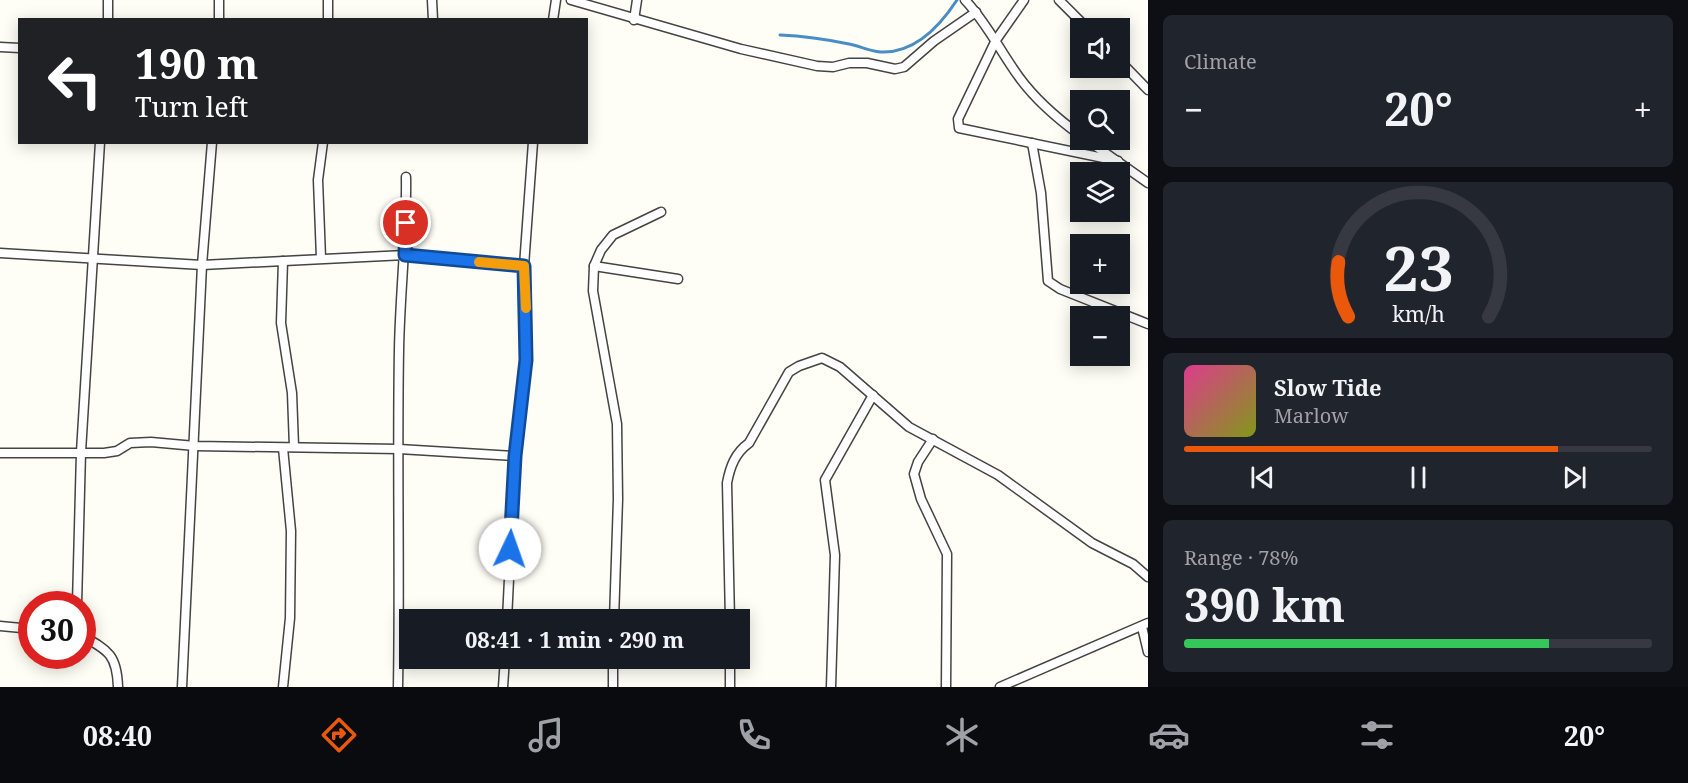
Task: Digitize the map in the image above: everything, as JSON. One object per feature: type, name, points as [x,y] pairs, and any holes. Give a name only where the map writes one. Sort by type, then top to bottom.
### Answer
[{"type":"street","points":[[108,0],[108,18]]},
{"type":"street","points":[[219,0],[219,18]]},
{"type":"street","points":[[328,0],[328,18]]},
{"type":"street","points":[[432,0],[433,18]]},
{"type":"street","points":[[553,18],[556,0]]},
{"type":"street","points":[[571,0],[634,20],[817,66],[833,67],[849,63],[867,63],[895,69],[904,67],[916,59],[934,41],[976,12]]},
{"type":"street","points":[[634,20],[637,0]]},
{"type":"street","points":[[965,0],[996,40],[1019,77],[1050,110],[1070,127]]},
{"type":"street","points":[[1024,0],[996,40],[957,124],[959,128],[1118,161]]},
{"type":"street","points":[[1059,0],[1078,18]]},
{"type":"street","points":[[0,47],[18,48]]},
{"type":"street","points":[[1130,71],[1148,90]]},
{"type":"street","points":[[1032,143],[1041,193],[1048,281],[1060,290],[1148,324]]},
{"type":"street","points":[[77,591],[81,452],[100,144]]},
{"type":"street","points":[[182,687],[202,265],[212,144]]},
{"type":"street","points":[[321,258],[318,180],[323,144]]},
{"type":"street","points":[[508,609],[515,456],[526,360],[524,266],[533,144]]},
{"type":"street","points":[[1102,150],[1148,183]]},
{"type":"street","points":[[398,687],[399,348],[405,255],[406,177]]},
{"type":"street","points":[[615,609],[617,424],[594,291],[594,266],[601,250],[613,235],[661,212]]},
{"type":"street","points":[[0,253],[202,265],[405,255],[524,266]]},
{"type":"street","points":[[283,261],[281,323],[292,393],[294,447]]},
{"type":"street","points":[[594,266],[678,279]]},
{"type":"street","points":[[730,609],[727,483],[731,466],[741,449],[748,443],[789,372],[822,358],[840,367],[909,427],[998,475],[1092,543],[1133,564],[1148,577]]},
{"type":"street","points":[[831,687],[835,555],[825,480],[873,395]]},
{"type":"street","points":[[933,439],[918,462],[915,474],[921,499],[946,554],[946,687]]},
{"type":"street","points":[[0,453],[104,453],[117,451],[130,443],[399,449],[515,456]]},
{"type":"street","points":[[283,687],[290,618],[291,531],[284,448]]},
{"type":"street","points":[[1000,687],[1145,625],[1148,652]]},
{"type":"street","points":[[0,626],[18,628]]},
{"type":"street","points":[[96,645],[112,655],[117,669],[118,687]]},
{"type":"street","points":[[503,687],[504,669]]},
{"type":"street","points":[[613,669],[613,687]]},
{"type":"street","points":[[730,669],[730,687]]},
{"type":"waterway","points":[[780,35],[831,41],[880,52],[892,51],[904,48],[925,36],[943,19],[957,0]]},
{"type":"slow traffic","points":[[479,262],[524,266],[526,308]]},
{"type":"route","points":[[406,223],[405,255],[524,266],[526,360],[515,456],[510,549]]}]
